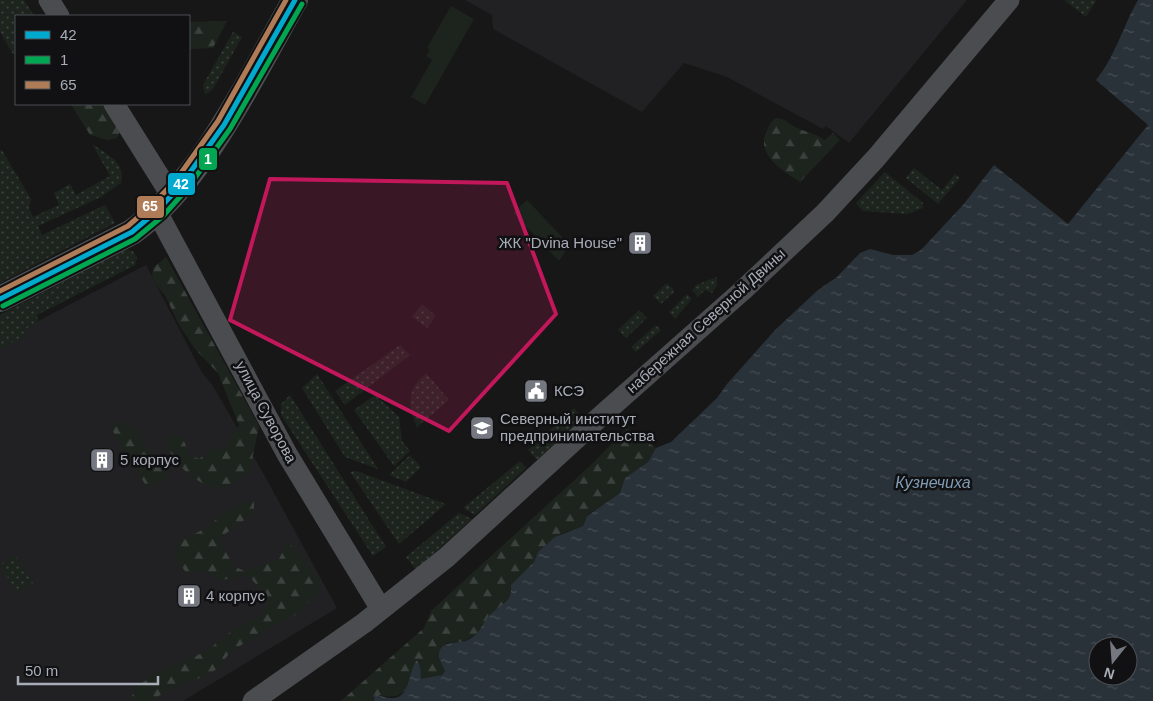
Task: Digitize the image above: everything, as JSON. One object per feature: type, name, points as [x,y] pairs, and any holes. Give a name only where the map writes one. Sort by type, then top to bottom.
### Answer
[{"type":"main road","points":[[0,299],[132,232],[164,204],[203,156],[295,0]]},
{"type":"street","points":[[49,0],[58,15]]},
{"type":"street","name":"набережная Северной Двины","points":[[254,701],[364,623],[380,608],[447,557],[602,414],[742,291],[824,213],[876,158],[1009,0]]},
{"type":"street","name":"улица Суворова","points":[[114,105],[287,454],[380,608]]},
{"type":"highlighted area","points":[[270,179],[507,183],[556,314],[449,431],[230,320]]},
{"type":"shaded area","points":[[465,0],[967,0],[849,143],[826,126],[823,129],[727,77],[684,63],[642,112],[493,29],[492,15]]},
{"type":"shaded area","points":[[146,265],[201,371],[213,386],[262,471],[337,608],[183,701],[0,701],[0,349],[27,334],[26,328],[38,321]]},
{"type":"green space","points":[[0,0],[24,0],[33,15],[15,15],[15,53],[13,54],[0,32]]},
{"type":"green space","points":[[1064,0],[1095,0],[1096,1],[1086,17]]},
{"type":"green space","points":[[451,6],[474,19],[425,105],[411,97],[432,60],[426,56],[430,49],[427,48]]},
{"type":"green space","points":[[227,21],[213,48],[190,49],[190,22]]},
{"type":"green space","points":[[233,32],[242,37],[213,89],[205,95],[203,85]]},
{"type":"green space","points":[[72,105],[106,105],[120,132],[117,138],[108,140],[90,135]]},
{"type":"green space","points":[[776,118],[825,140],[833,133],[840,140],[800,182],[773,162],[765,148],[766,133]]},
{"type":"green space","points":[[92,144],[109,155],[118,164],[121,169],[121,183],[101,197],[38,226],[42,235],[105,205],[115,223],[0,283],[0,151],[2,150],[31,199],[29,208],[33,217],[59,205],[54,193],[70,184],[76,195],[110,176]]},
{"type":"green space","points":[[914,168],[942,190],[955,174],[960,178],[938,204],[906,178]]},
{"type":"green space","points":[[885,172],[923,203],[923,208],[907,214],[863,211],[856,203]]},
{"type":"green space","points":[[527,200],[564,239],[565,252],[559,261],[513,213]]},
{"type":"green space","points":[[126,249],[133,251],[137,258],[135,265],[37,315],[38,321],[26,329],[28,334],[0,349],[0,315]]},
{"type":"green space","points":[[166,257],[259,426],[250,470],[226,488],[206,485],[188,474],[180,466],[164,439],[170,435],[179,436],[185,443],[188,454],[199,459],[212,449],[226,447],[239,425],[218,373],[195,349],[178,323],[166,297],[155,283],[152,275],[154,267]]},
{"type":"green space","points":[[717,277],[717,285],[712,293],[705,290],[698,297],[692,290],[696,285]]},
{"type":"green space","points":[[667,283],[675,291],[661,304],[653,296]]},
{"type":"green space","points":[[687,294],[692,299],[675,319],[669,312]]},
{"type":"green space","points":[[422,304],[436,316],[427,328],[412,317]]},
{"type":"green space","points":[[639,310],[647,318],[626,338],[618,330]]},
{"type":"green space","points":[[656,325],[661,330],[636,352],[631,347]]},
{"type":"green space","points":[[400,345],[410,355],[345,405],[335,391]]},
{"type":"green space","points":[[426,373],[449,400],[417,427],[411,405],[412,392]]},
{"type":"green space","points":[[317,374],[378,469],[345,457],[302,388]]},
{"type":"green space","points":[[290,395],[386,547],[373,556],[281,415],[281,404]]},
{"type":"green space","points":[[375,395],[399,417],[402,441],[410,451],[394,466],[354,410]]},
{"type":"green space","points":[[574,408],[583,419],[537,460],[528,450]]},
{"type":"green space","points":[[119,422],[134,428],[144,445],[166,468],[167,473],[163,482],[150,485],[148,489],[109,425]]},
{"type":"green space","points":[[627,428],[656,448],[648,462],[625,478],[620,493],[587,515],[583,526],[560,534],[538,552],[534,562],[512,592],[508,602],[494,611],[482,630],[463,642],[447,643],[439,658],[445,671],[442,674],[429,679],[410,680],[405,690],[398,695],[390,697],[380,695],[373,699],[374,701],[341,701],[424,628],[431,611],[592,464]]},
{"type":"green space","points":[[410,455],[421,467],[406,482],[389,475]]},
{"type":"green space","points":[[520,461],[526,468],[475,515],[463,508]]},
{"type":"green space","points":[[356,471],[446,504],[399,544],[350,472]]},
{"type":"green space","points":[[254,500],[254,513],[218,539],[234,566],[244,571],[279,559],[288,541],[321,582],[316,595],[293,617],[231,651],[220,666],[209,675],[167,689],[153,701],[132,701],[134,693],[149,678],[204,652],[238,627],[258,617],[265,610],[267,597],[249,576],[245,575],[222,580],[202,570],[189,574],[175,558],[179,542],[206,528],[226,511]]},
{"type":"green space","points":[[459,513],[472,519],[416,570],[406,557]]},
{"type":"green space","points":[[15,555],[33,583],[17,592],[0,565]]},
{"type":"water","name":"Кузнечиха","points":[[1138,0],[1153,0],[1153,701],[374,701],[374,695],[390,698],[402,694],[417,660],[421,679],[442,675],[445,671],[439,658],[442,647],[447,644],[468,640],[477,633],[495,610],[506,602],[510,596],[511,585],[534,562],[538,552],[555,537],[583,526],[587,516],[620,493],[625,478],[648,462],[656,448],[671,442],[717,398],[775,330],[818,290],[837,277],[860,253],[870,249],[893,255],[912,255],[921,250],[963,205],[994,165],[1068,224],[1148,125],[1096,80],[1114,51]]},
{"type":"transit line","name":"65","points":[[0,291],[128,226],[152,205],[176,180],[218,121],[286,0]]},
{"type":"transit line","name":"42","points":[[0,299],[132,232],[158,210],[181,185],[224,125],[295,0]]},
{"type":"transit line","name":"1","points":[[3,306],[135,239],[163,216],[187,189],[230,129],[302,4]]},
{"type":"place","name":"ЖК \"Dvina House\"","points":[[640,243]]},
{"type":"place","name":"КСЭ","points":[[536,391]]},
{"type":"place","name":"Северный институт предпринимательства","points":[[482,428]]},
{"type":"place","name":"5 корпус","points":[[102,460]]},
{"type":"place","name":"4 корпус","points":[[189,596]]}]
